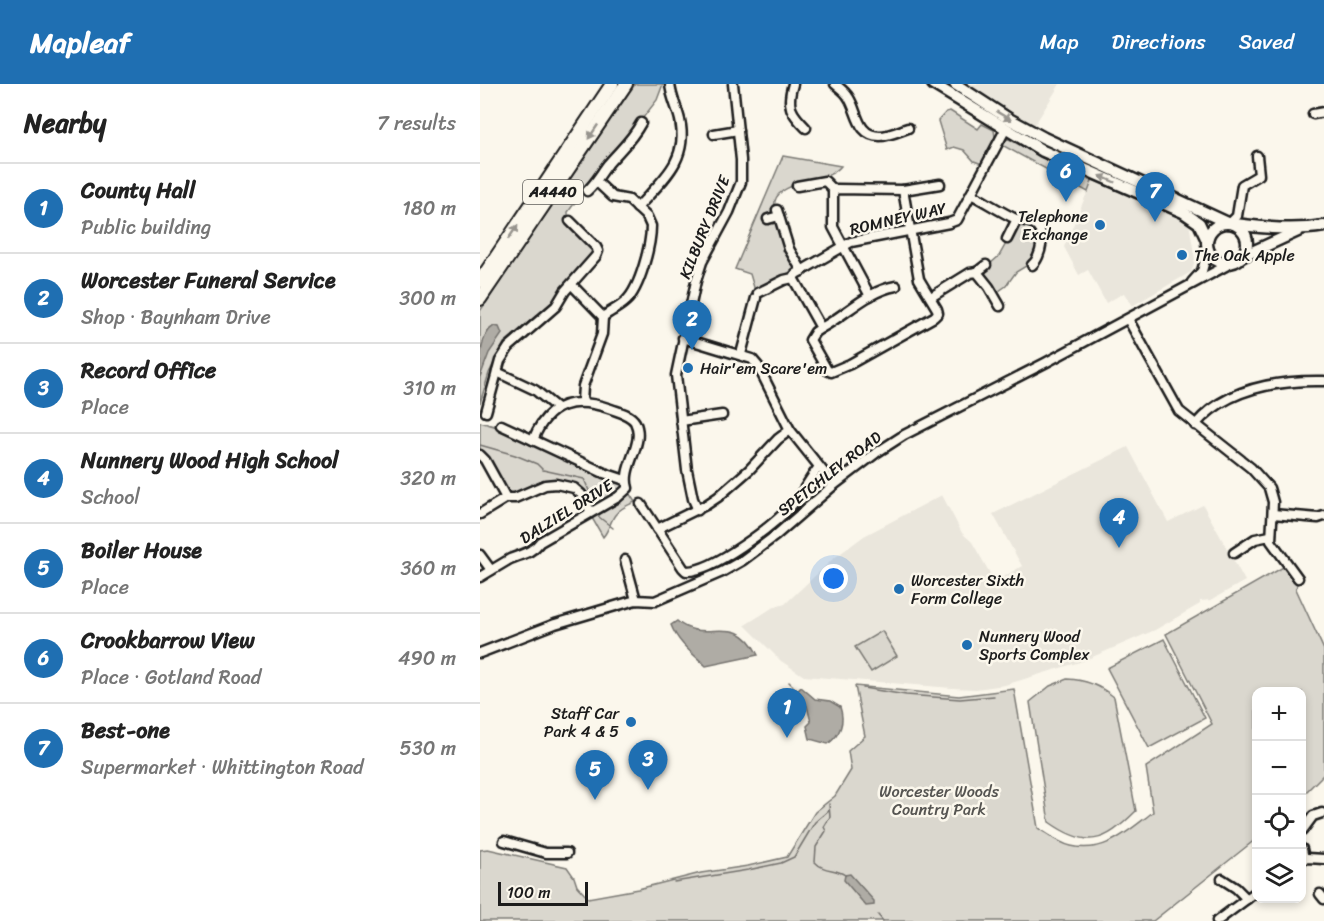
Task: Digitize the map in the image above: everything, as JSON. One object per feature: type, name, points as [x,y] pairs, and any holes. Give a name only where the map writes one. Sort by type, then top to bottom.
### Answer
[{"type":"highway","name":"A4440","points":[[480,281],[612,84]]},
{"type":"highway","name":"A4440","points":[[480,300],[626,84]]},
{"type":"main road","points":[[933,84],[1043,152],[1183,212],[1199,223],[1208,245],[1219,261],[1238,259],[1246,247],[1246,240],[1240,228],[1044,138],[955,84]]},
{"type":"main road","points":[[1208,245],[1209,234],[1214,228],[1231,223],[1272,229],[1324,226]]},
{"type":"main road","points":[[1272,229],[1281,239]]},
{"type":"main road","name":"SPETCHLEY ROAD","points":[[1238,259],[1301,229]]},
{"type":"street","points":[[637,208],[672,169],[681,150],[681,123],[669,84]]},
{"type":"street","name":"KILBURY DRIVE","points":[[698,510],[693,499],[687,470],[676,375],[702,262],[729,212],[741,182],[733,84]]},
{"type":"street","points":[[793,84],[789,102],[791,111],[806,128]]},
{"type":"street","points":[[836,84],[848,95],[858,122],[870,134],[882,136],[908,128]]},
{"type":"street","points":[[1313,114],[1324,112]]},
{"type":"street","points":[[587,191],[640,130]]},
{"type":"street","points":[[714,134],[738,130]]},
{"type":"street","name":"ROMNEY WAY","points":[[741,354],[757,296],[784,280],[793,278],[859,239],[957,220],[1005,130]]},
{"type":"street","points":[[1231,223],[1237,216],[1242,185],[1259,175],[1257,156]]},
{"type":"street","points":[[797,186],[825,181],[834,190],[903,190],[940,184]]},
{"type":"street","points":[[597,182],[613,197],[626,198],[650,221],[651,230],[639,281],[628,299],[603,317]]},
{"type":"street","points":[[834,190],[832,222],[870,296]]},
{"type":"street","points":[[896,286],[870,296],[812,336],[810,340],[827,370],[831,372],[850,364],[938,314],[938,309],[919,279],[903,190]]},
{"type":"street","points":[[971,194],[1017,219],[1035,224],[1040,230],[1043,258],[1032,265]]},
{"type":"street","points":[[768,219],[778,213],[789,249],[802,271]]},
{"type":"street","points":[[1007,239],[1017,219]]},
{"type":"street","points":[[486,412],[500,361],[509,347],[556,306],[594,261],[598,251],[570,220]]},
{"type":"street","name":"SPETCHLEY ROAD","points":[[1187,286],[1202,272],[1208,245]]},
{"type":"street","name":"SPETCHLEY ROAD","points":[[480,653],[555,624],[636,600],[655,601],[704,581],[743,560],[775,536],[834,485],[904,435],[1128,319],[1238,259]]},
{"type":"street","points":[[931,297],[986,265]]},
{"type":"street","points":[[976,272],[989,287],[1000,306]]},
{"type":"street","points":[[793,278],[821,328]]},
{"type":"street","points":[[572,285],[603,317],[602,334],[583,386],[582,402]]},
{"type":"street","points":[[1128,319],[1173,402],[1184,416],[1224,445],[1262,479],[1271,492],[1273,514],[1270,536],[1275,549],[1298,578]]},
{"type":"street","points":[[683,338],[741,354],[756,362],[790,430],[834,485]]},
{"type":"street","points":[[497,372],[536,390],[557,408],[542,421],[533,440]]},
{"type":"street","points":[[1195,425],[1212,408],[1262,385],[1324,381]]},
{"type":"street","name":"DALZIEL DRIVE","points":[[480,577],[536,548],[540,542],[626,491],[626,480],[638,433],[633,419],[592,402],[557,408]]},
{"type":"street","points":[[681,421],[722,415]]},
{"type":"street","points":[[501,424],[604,473],[626,480]]},
{"type":"street","points":[[657,529],[698,510],[718,497],[790,430]]},
{"type":"street","points":[[480,455],[506,498]]},
{"type":"street","points":[[641,504],[686,571],[698,569],[742,546],[763,531],[793,505],[819,467]]},
{"type":"street","points":[[480,514],[506,498],[515,498],[545,485],[565,484],[581,494],[595,510]]},
{"type":"street","points":[[1273,514],[1318,518],[1324,516]]},
{"type":"street","points":[[1234,553],[1255,538],[1270,536]]},
{"type":"street","points":[[480,555],[491,570]]},
{"type":"street","points":[[625,560],[636,600]]},
{"type":"street","points":[[1306,826],[1313,816],[1322,813]]},
{"type":"street","points":[[504,841],[546,853],[567,853]]},
{"type":"street","points":[[1306,860],[1324,859]]},
{"type":"street","points":[[1233,874],[1226,882],[1247,899]]},
{"type":"street","points":[[1217,921],[1252,896]]},
{"type":"shaded area","points":[[968,84],[1060,84],[1034,126]]},
{"type":"shaded area","points":[[1092,181],[1189,223],[1195,260],[1191,272],[1132,306],[1124,293],[1106,303],[1088,270],[1079,275],[1064,247]]},
{"type":"shaded area","points":[[494,326],[499,327],[502,334],[489,353],[480,377],[483,341]]},
{"type":"shaded area","points":[[1128,447],[1168,522],[1203,505],[1245,581],[1211,600],[1200,601],[1200,604],[1155,630],[1083,661],[1005,685],[976,689],[804,676],[781,661],[745,625],[772,608],[785,604],[833,559],[864,536],[942,495],[962,533],[972,542],[995,582],[1022,566],[993,514]]},
{"type":"shaded area","points":[[677,621],[688,628],[730,631],[740,634],[749,641],[758,655],[706,666],[677,637],[671,625]]},
{"type":"shaded area","points":[[801,687],[815,699],[830,701],[840,707],[841,727],[828,744],[810,739],[807,726],[811,722],[807,706],[795,694]]},
{"type":"shaded area","points":[[850,874],[874,901],[874,905],[866,906],[844,880],[845,875]]},
{"type":"green space","points":[[635,84],[663,84],[657,100],[568,212],[568,218],[595,251],[558,297],[504,343],[489,373],[480,403],[480,311]]},
{"type":"green space","points":[[950,111],[978,129],[982,124],[994,130],[995,137],[982,164],[974,161],[964,150],[954,147],[947,150],[938,121]]},
{"type":"green space","points":[[1009,139],[1092,181],[1088,192],[1002,145],[1004,140]]},
{"type":"green space","points":[[783,156],[841,166],[834,172],[795,185],[779,194],[775,201],[773,220],[777,221],[798,268],[755,291],[750,274],[735,269]]},
{"type":"green space","points":[[1018,222],[1032,225],[1038,232],[1036,255],[1031,263],[1016,272],[1006,286],[996,293],[982,278],[982,271],[999,256]]},
{"type":"green space","points":[[480,422],[561,454],[575,464],[622,482],[635,502],[617,513],[603,537],[592,518],[591,505],[576,484],[563,480],[544,481],[511,495],[490,460],[480,450]]},
{"type":"green space","points":[[817,475],[823,477],[824,486],[764,537],[714,569],[696,578],[690,576],[747,546]]},
{"type":"green space","name":"Worcester Woods Country Park","points":[[1285,566],[1297,585],[1296,589],[1324,650],[1324,774],[1306,792],[1306,687],[1252,687],[1252,842],[1153,921],[480,921],[480,850],[488,849],[567,867],[577,886],[588,898],[787,857],[815,812],[835,796],[851,770],[848,751],[865,736],[855,686],[959,696],[1014,689],[1038,828],[1058,841],[1071,846],[1083,848],[1105,844],[1125,833],[1153,812],[1146,767],[1212,724],[1166,634]]},
{"type":"green space","points":[[882,631],[897,656],[871,672],[855,647]]},
{"type":"green space","points":[[1164,639],[1205,718],[1149,748],[1107,668]]},
{"type":"green space","points":[[1067,679],[1092,684],[1114,697],[1136,811],[1114,830],[1095,839],[1074,836],[1049,822],[1030,702],[1050,686]]},
{"type":"waterway","points":[[480,445],[515,455],[537,464],[543,470],[584,479],[596,507]]},
{"type":"waterway","points":[[598,512],[599,517],[613,528]]},
{"type":"waterway","points":[[789,682],[797,690]]},
{"type":"waterway","points":[[863,688],[906,695],[960,699],[994,696]]},
{"type":"waterway","points":[[829,804],[830,817],[824,827],[826,831],[816,847],[815,862],[822,867],[845,875]]},
{"type":"waterway","points":[[674,882],[748,870],[781,863],[794,857],[815,822],[829,810]]},
{"type":"waterway","points":[[878,915],[883,921]]},
{"type":"place","name":"Crookbarrow View","points":[[1066,202]]},
{"type":"place","name":"Best-one","points":[[1155,222]]},
{"type":"place","name":"Telephone Exchange","points":[[1100,225]]},
{"type":"place","name":"The Oak Apple","points":[[1182,255]]},
{"type":"place","name":"Worcester Funeral Service","points":[[692,350]]},
{"type":"place","name":"Hair'em Scare'em","points":[[688,368]]},
{"type":"place","name":"Nunnery Wood High School","points":[[1119,548]]},
{"type":"place","name":"Worcester Sixth Form College","points":[[899,589]]},
{"type":"place","name":"Nunnery Wood Sports Complex","points":[[967,645]]},
{"type":"place","name":"Staff Car Park 4 & 5","points":[[631,722]]},
{"type":"place","name":"County Hall","points":[[787,738]]},
{"type":"place","name":"Record Office","points":[[648,790]]},
{"type":"place","name":"Boiler House","points":[[595,800]]}]
